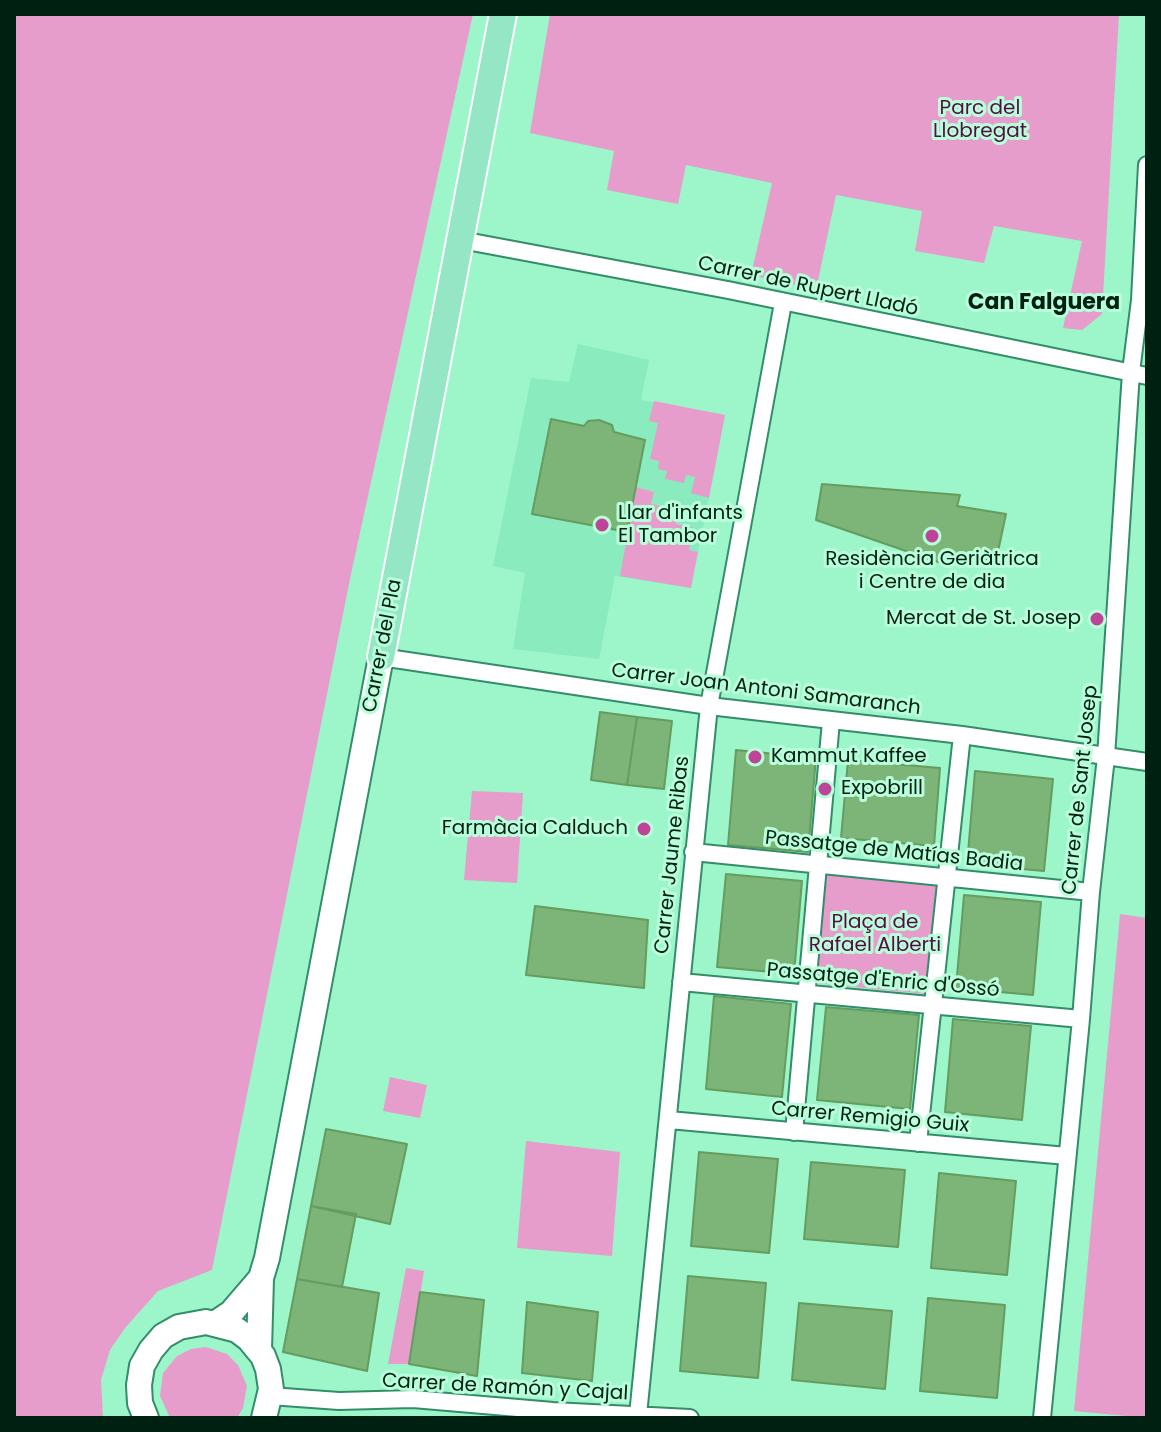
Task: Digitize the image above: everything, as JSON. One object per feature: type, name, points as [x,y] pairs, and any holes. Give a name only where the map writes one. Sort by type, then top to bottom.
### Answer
[{"type":"main road","name":"Carrer del Pla","points":[[267,1407],[268,1369],[259,1350],[261,1278],[503,14]]},
{"type":"main road","name":"Carrer del Pla","points":[[216,1323],[231,1313],[261,1278]]},
{"type":"main road","points":[[146,1418],[140,1403],[142,1366],[163,1336],[197,1322],[216,1323],[243,1334],[259,1350]]},
{"type":"street","name":"Carrer de Sant Josep","points":[[1042,1418],[1106,757],[1139,374],[1147,165]]},
{"type":"street","name":"Carrer de Rupert Lladó","points":[[461,240],[1139,374]]},
{"type":"street","name":"Carrer Jaume Ribas","points":[[638,1415],[709,706],[783,303]]},
{"type":"street","name":"Carrer Joan Antoni Samaranch","points":[[381,657],[709,706],[962,735],[1147,762]]},
{"type":"street","points":[[794,1132],[831,721]]},
{"type":"street","points":[[918,1143],[962,735]]},
{"type":"street","name":"Passatge de Matías Badia","points":[[693,852],[1091,892]]},
{"type":"street","name":"Passatge d'Enric d'Ossó","points":[[681,982],[1081,1019]]},
{"type":"street","name":"Carrer Remigio Guix","points":[[669,1120],[1067,1156]]},
{"type":"street","name":"Carrer de Ramón y Cajal","points":[[267,1407],[413,1399],[690,1418]]},
{"type":"shaded area","name":"Llar d'infants El Tambor","points":[[578,344],[649,360],[641,400],[725,415],[691,588],[615,576],[599,659],[513,649],[525,573],[493,566],[531,378],[569,382]]},
{"type":"green space","points":[[14,14],[473,14],[351,574],[212,1270],[158,1291],[125,1328],[110,1350],[101,1380],[103,1418],[14,1418]]},
{"type":"green space","name":"Parc del Llobregat","points":[[550,14],[1119,14],[1102,314],[1082,330],[1063,328],[1082,241],[994,226],[984,263],[915,251],[922,211],[836,195],[816,290],[751,275],[772,183],[686,165],[678,204],[607,190],[614,151],[530,133]]},
{"type":"green space","points":[[654,401],[725,415],[709,498],[691,493],[695,477],[686,475],[684,483],[665,479],[667,471],[658,469],[659,461],[650,459],[658,423],[649,421]]},
{"type":"green space","points":[[636,487],[654,492],[651,504],[660,506],[659,513],[677,517],[676,524],[694,528],[689,550],[698,552],[691,588],[620,576]]},
{"type":"green space","points":[[472,791],[523,793],[517,883],[464,880]]},
{"type":"green space","name":"Plaça de Rafael Alberti","points":[[825,875],[937,886],[926,994],[814,983]]},
{"type":"green space","points":[[1120,914],[1147,918],[1147,1418],[1074,1411]]},
{"type":"green space","points":[[390,1077],[427,1085],[420,1118],[383,1111]]},
{"type":"green space","points":[[526,1141],[620,1152],[612,1256],[517,1248]]},
{"type":"green space","points":[[406,1268],[424,1271],[409,1364],[388,1364]]},
{"type":"green space","points":[[206,1347],[227,1354],[238,1365],[247,1386],[243,1408],[237,1418],[170,1418],[160,1396],[163,1373],[177,1356],[191,1349]]},
{"type":"building","points":[[551,419],[584,426],[588,421],[599,420],[612,425],[614,432],[645,440],[627,532],[532,514]]},
{"type":"building","name":"Residència Geriàtrica i Centre de dia","points":[[822,484],[960,495],[957,506],[1006,514],[996,561],[944,551],[941,563],[816,520]]},
{"type":"building","points":[[600,712],[637,717],[627,785],[591,780]]},
{"type":"building","points":[[637,717],[672,721],[664,789],[627,785]]},
{"type":"building","points":[[736,750],[816,758],[808,852],[728,845]]},
{"type":"building","points":[[848,760],[940,768],[934,846],[841,838]]},
{"type":"building","points":[[975,771],[1053,779],[1044,871],[967,864]]},
{"type":"building","points":[[726,874],[802,881],[794,974],[717,967]]},
{"type":"building","points":[[964,895],[1041,902],[1033,995],[956,988]]},
{"type":"building","points":[[535,906],[648,920],[644,988],[526,975]]},
{"type":"building","points":[[714,996],[791,1004],[782,1097],[706,1089]]},
{"type":"building","points":[[826,1007],[919,1015],[910,1109],[817,1100]]},
{"type":"building","points":[[953,1019],[1031,1026],[1022,1120],[945,1112]]},
{"type":"building","points":[[326,1129],[407,1144],[390,1224],[311,1206]]},
{"type":"building","points":[[699,1152],[778,1159],[769,1253],[691,1246]]},
{"type":"building","points":[[811,1162],[905,1170],[898,1247],[804,1239]]},
{"type":"building","points":[[939,1173],[1016,1181],[1007,1275],[931,1268]]},
{"type":"building","points":[[311,1206],[356,1214],[342,1287],[297,1279]]},
{"type":"building","points":[[688,1276],[766,1283],[758,1378],[680,1371]]},
{"type":"building","points":[[297,1279],[379,1293],[367,1371],[283,1352]]},
{"type":"building","points":[[420,1292],[484,1300],[477,1376],[409,1364]]},
{"type":"building","points":[[928,1298],[1005,1305],[997,1398],[920,1391]]},
{"type":"building","points":[[527,1302],[598,1312],[592,1381],[522,1373]]},
{"type":"building","points":[[799,1303],[892,1311],[885,1389],[792,1380]]},
{"type":"place","name":"Llar d'infants El Tambor","points":[[602,525]]},
{"type":"place","name":"Residència Geriàtrica i Centre de dia","points":[[932,536]]},
{"type":"place","name":"Mercat de St. Josep","points":[[1097,619]]},
{"type":"place","name":"Kammut Kaffee","points":[[755,757]]},
{"type":"place","name":"Expobrill","points":[[825,789]]},
{"type":"place","name":"Farmàcia Calduch","points":[[644,829]]},
{"type":"district","name":"Can Falguera","points":[[1044,303]]}]
